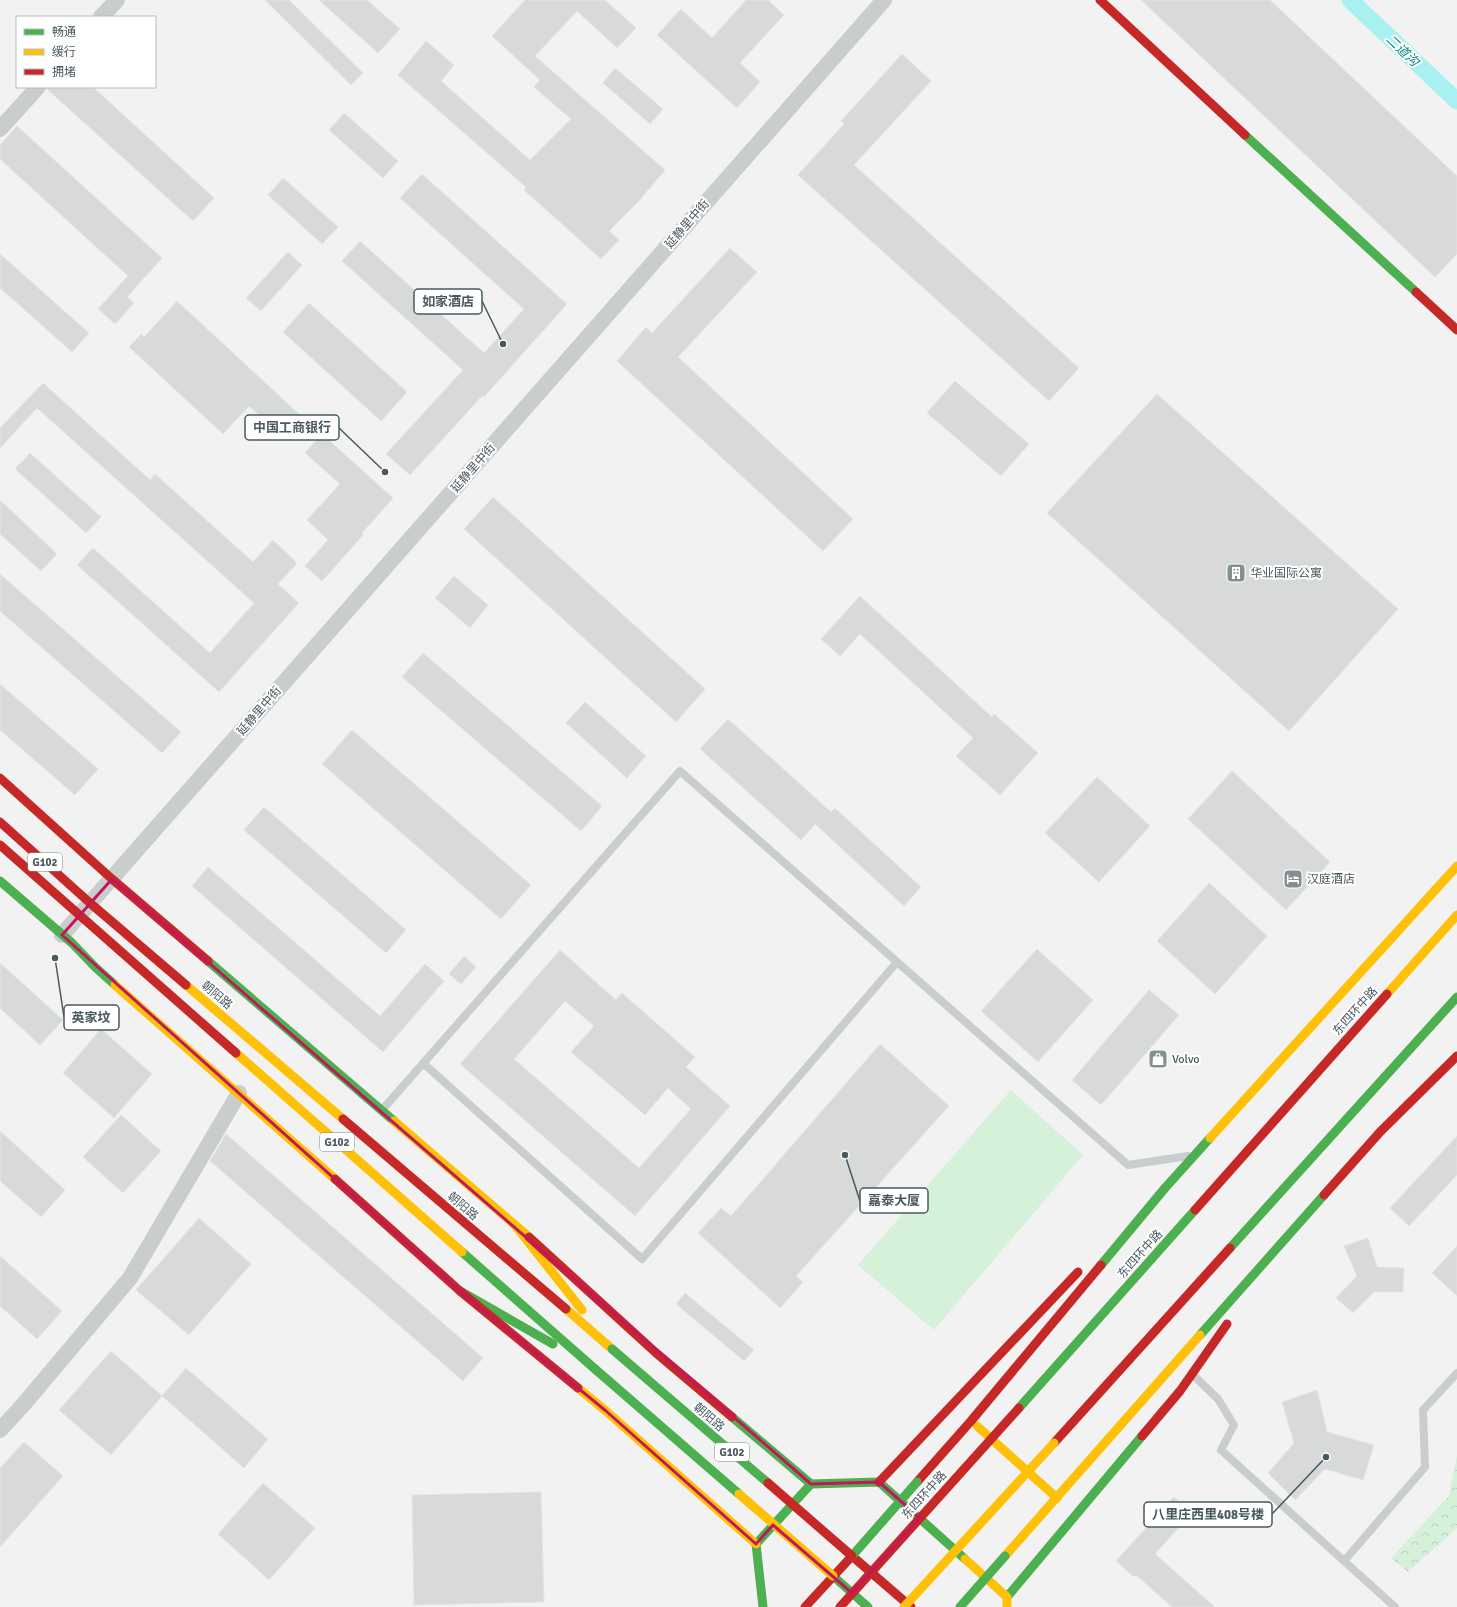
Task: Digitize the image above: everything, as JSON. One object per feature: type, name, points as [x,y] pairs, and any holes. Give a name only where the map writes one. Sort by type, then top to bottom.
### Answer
[{"type":"main road","points":[[1100,0],[1180,76],[1457,330]]},
{"type":"main road","name":"朝阳路","points":[[0,778],[112,879],[514,1224],[655,1352],[811,1484]]},
{"type":"main road","name":"朝阳路","points":[[0,822],[90,903],[612,1349],[911,1607]]},
{"type":"main road","name":"G102","points":[[0,845],[595,1369],[868,1607]]},
{"type":"main road","name":"东四环中路","points":[[805,1607],[971,1421],[1194,1155],[1457,866]]},
{"type":"main road","points":[[0,881],[460,1291],[606,1411],[756,1544],[763,1607]]},
{"type":"main road","name":"东四环中路","points":[[840,1607],[1457,915]]},
{"type":"main road","points":[[904,1607],[1457,997]]},
{"type":"main road","points":[[960,1607],[1380,1132],[1457,1056]]},
{"type":"main road","name":"东四环中路","points":[[1115,1234],[1165,1188]]},
{"type":"main road","points":[[1252,1290],[1309,1213]]},
{"type":"main road","points":[[514,1224],[612,1349]]},
{"type":"main road","points":[[879,1482],[1082,1268]]},
{"type":"main road","points":[[460,1291],[595,1369]]},
{"type":"main road","points":[[1007,1607],[1007,1597],[1175,1397],[1233,1316]]},
{"type":"main road","points":[[971,1421],[1057,1498]]},
{"type":"main road","points":[[756,1544],[811,1484],[879,1482],[1007,1597]]},
{"type":"street","points":[[102,16],[117,0]]},
{"type":"street","name":"延静里中街","points":[[62,935],[884,0]]},
{"type":"street","points":[[0,129],[37,88]]},
{"type":"street","points":[[0,1430],[23,1405],[130,1278],[239,1093]]},
{"type":"lane","points":[[382,1111],[680,771],[1128,1165],[1194,1155]]},
{"type":"lane","points":[[423,1063],[642,1259],[897,962]]},
{"type":"lane","points":[[1345,1560],[1425,1467],[1423,1410],[1457,1373]]},
{"type":"lane","points":[[1191,1374],[1218,1399],[1234,1425],[1221,1450],[1345,1560],[1395,1607]]},
{"type":"highlighted area","points":[[112,879],[811,1484],[879,1482],[920,1518],[852,1593],[773,1525],[756,1544],[606,1411],[460,1291],[62,935]]},
{"type":"green space","points":[[1011,1090],[1083,1155],[934,1330],[858,1265]]},
{"type":"green space","points":[[1457,1455],[1457,1528],[1408,1572],[1391,1558],[1449,1496]]},
{"type":"building","points":[[265,0],[289,0],[363,73],[351,85]]},
{"type":"building","points":[[319,0],[367,0],[400,29],[378,53]]},
{"type":"building","points":[[525,0],[605,0],[636,28],[617,48],[577,11],[535,56],[665,170],[638,202],[609,231],[619,240],[601,259],[524,190],[526,187],[398,75],[426,41],[454,65],[441,81],[530,160],[571,119],[534,87],[540,80],[492,36]]},
{"type":"building","points":[[746,0],[768,0],[784,15],[740,63],[760,82],[737,108],[657,35],[681,9],[712,38]]},
{"type":"building","points":[[1141,0],[1270,0],[1457,176],[1457,254],[1435,277]]},
{"type":"building","points":[[902,54],[931,81],[854,165],[1079,368],[1049,401],[798,175],[844,124],[841,121]]},
{"type":"building","points":[[615,68],[663,109],[650,124],[603,83]]},
{"type":"building","points":[[94,88],[214,198],[193,221],[47,89]]},
{"type":"building","points":[[344,113],[398,161],[383,178],[329,130]]},
{"type":"building","points":[[17,126],[162,258],[127,297],[134,303],[115,324],[98,309],[128,276],[0,159],[0,145]]},
{"type":"building","points":[[422,174],[567,304],[484,397],[482,396],[410,475],[386,454],[463,370],[342,261],[360,241],[484,353],[524,309],[400,198]]},
{"type":"building","points":[[283,178],[338,227],[322,244],[268,195]]},
{"type":"building","points":[[730,248],[757,272],[678,357],[853,519],[823,551],[617,361],[646,327],[652,333]]},
{"type":"building","points":[[288,252],[302,265],[261,311],[246,298]]},
{"type":"building","points":[[0,254],[89,333],[72,352],[0,288]]},
{"type":"building","points":[[177,301],[300,415],[281,435],[249,406],[223,434],[129,347],[141,334],[144,337]]},
{"type":"building","points":[[309,303],[407,392],[381,421],[283,332]]},
{"type":"building","points":[[955,381],[1029,444],[1001,476],[927,413]]},
{"type":"building","points":[[43,383],[150,480],[155,474],[253,562],[273,540],[297,563],[278,584],[299,603],[219,692],[77,565],[93,548],[210,653],[254,603],[37,408],[0,448],[0,428]]},
{"type":"building","name":"华业国际公寓","points":[[1157,394],[1398,609],[1289,731],[1047,513]]},
{"type":"building","points":[[322,434],[393,498],[362,533],[364,534],[322,581],[305,566],[328,540],[307,520],[340,484],[305,453]]},
{"type":"building","points":[[30,453],[101,517],[86,533],[15,469]]},
{"type":"building","points":[[493,497],[705,689],[676,722],[464,529]]},
{"type":"building","points":[[0,500],[57,554],[41,571],[0,534]]},
{"type":"building","points":[[0,574],[181,732],[162,753],[0,611]]},
{"type":"building","points":[[454,576],[488,605],[470,628],[435,598]]},
{"type":"building","points":[[860,596],[992,717],[994,714],[1038,753],[1000,795],[956,756],[973,738],[860,634],[840,656],[821,639]]},
{"type":"building","points":[[423,653],[602,806],[581,831],[402,677]]},
{"type":"building","points":[[0,684],[98,769],[75,795],[0,730]]},
{"type":"building","points":[[585,702],[646,756],[627,778],[566,723]]},
{"type":"building","points":[[728,719],[831,812],[835,808],[921,887],[904,906],[815,824],[801,840],[700,749]]},
{"type":"building","points":[[352,730],[531,885],[501,919],[322,764]]},
{"type":"building","points":[[1232,771],[1330,862],[1286,910],[1188,819]]},
{"type":"building","points":[[1097,777],[1150,826],[1099,882],[1045,833]]},
{"type":"building","points":[[264,807],[406,930],[386,953],[244,830]]},
{"type":"building","points":[[208,867],[380,1016],[425,964],[444,981],[383,1052],[192,886]]},
{"type":"building","points":[[1209,883],[1267,936],[1215,994],[1157,941]]},
{"type":"building","points":[[1037,949],[1093,1000],[1038,1062],[981,1011]]},
{"type":"building","points":[[560,950],[616,1000],[622,993],[695,1057],[686,1067],[730,1106],[635,1216],[460,1064]],"holes":[[[565,1001],[594,1026],[571,1052],[645,1115],[668,1088],[691,1109],[639,1168],[514,1059]]]},
{"type":"building","points":[[464,956],[476,967],[461,984],[449,974]]},
{"type":"building","points":[[0,963],[63,1020],[40,1045],[0,1008]]},
{"type":"building","points":[[1149,990],[1179,1015],[1101,1105],[1072,1080]]},
{"type":"building","points":[[101,1029],[152,1074],[114,1118],[63,1073]]},
{"type":"building","points":[[880,1044],[949,1106],[796,1276],[803,1282],[780,1308],[698,1233],[721,1208],[731,1216]]},
{"type":"building","points":[[121,1115],[161,1151],[123,1193],[83,1157]]},
{"type":"building","points":[[0,1131],[65,1190],[41,1217],[0,1181]]},
{"type":"building","points":[[226,1134],[483,1358],[463,1381],[210,1161]]},
{"type":"building","points":[[1457,1136],[1457,1175],[1409,1226],[1390,1208]]},
{"type":"building","points":[[199,1218],[251,1264],[189,1335],[136,1290]]},
{"type":"building","points":[[1368,1238],[1377,1267],[1404,1268],[1403,1292],[1374,1292],[1353,1313],[1336,1298],[1357,1276],[1344,1246]]},
{"type":"building","points":[[1457,1246],[1457,1296],[1432,1273]]},
{"type":"building","points":[[0,1256],[62,1311],[37,1339],[0,1306]]},
{"type":"building","points":[[685,1293],[754,1350],[744,1361],[676,1304]]},
{"type":"building","points":[[111,1351],[162,1396],[111,1455],[59,1410]]},
{"type":"building","points":[[186,1368],[268,1439],[244,1468],[162,1396]]},
{"type":"building","points":[[1317,1390],[1327,1432],[1374,1445],[1363,1480],[1325,1469],[1295,1500],[1268,1473],[1294,1443],[1282,1402]]},
{"type":"building","points":[[24,1442],[63,1476],[0,1547],[0,1468]]},
{"type":"building","points":[[263,1483],[315,1528],[269,1580],[218,1534]]},
{"type":"building","points":[[541,1492],[544,1602],[414,1605],[412,1495]]},
{"type":"building","points":[[1174,1497],[1192,1513],[1155,1554],[1215,1607],[1172,1607],[1136,1575],[1134,1577],[1116,1561]]},
{"type":"waterway","name":"二道沟","points":[[1350,0],[1457,101]]},
{"type":"traffic: fast","points":[[1245,135],[1416,292]]},
{"type":"traffic: fast","points":[[0,881],[72,943],[115,985]]},
{"type":"traffic: fast","points":[[208,961],[394,1121]]},
{"type":"traffic: fast","points":[[1230,1248],[1457,997]]},
{"type":"traffic: fast","points":[[1101,1265],[1165,1188],[1210,1138]]},
{"type":"traffic: fast","points":[[1200,1335],[1324,1195]]},
{"type":"traffic: fast","points":[[1019,1408],[1195,1210]]},
{"type":"traffic: fast","points":[[462,1252],[595,1369]]},
{"type":"traffic: fast","points":[[460,1291],[553,1344]]},
{"type":"traffic: fast","points":[[612,1349],[768,1483]]},
{"type":"traffic: fast","points":[[595,1369],[739,1494]]},
{"type":"traffic: fast","points":[[732,1417],[811,1484]]},
{"type":"traffic: fast","points":[[1007,1597],[1142,1436]]},
{"type":"traffic: fast","points":[[763,1607],[756,1544],[811,1484],[879,1482],[965,1559]]},
{"type":"traffic: fast","points":[[852,1556],[917,1482]]},
{"type":"traffic: fast","points":[[960,1607],[1005,1556]]},
{"type":"traffic: fast","points":[[833,1576],[868,1607]]},
{"type":"traffic: slow","points":[[1210,1138],[1457,866]]},
{"type":"traffic: slow","points":[[1387,994],[1457,915]]},
{"type":"traffic: slow","points":[[115,985],[335,1179]]},
{"type":"traffic: slow","points":[[186,985],[343,1119]]},
{"type":"traffic: slow","points":[[236,1053],[462,1252]]},
{"type":"traffic: slow","points":[[394,1121],[529,1237]]},
{"type":"traffic: slow","points":[[514,1224],[582,1310]]},
{"type":"traffic: slow","points":[[566,1309],[612,1349]]},
{"type":"traffic: slow","points":[[1005,1556],[1200,1335]]},
{"type":"traffic: slow","points":[[578,1388],[756,1544]]},
{"type":"traffic: slow","points":[[977,1426],[1057,1498]]},
{"type":"traffic: slow","points":[[904,1607],[1054,1443]]},
{"type":"traffic: slow","points":[[739,1494],[833,1576]]},
{"type":"traffic: slow","points":[[965,1559],[1007,1597],[1007,1607]]},
{"type":"traffic: jam","points":[[1100,0],[1245,135]]},
{"type":"traffic: jam","points":[[1416,292],[1457,330]]},
{"type":"traffic: jam","points":[[0,778],[112,879],[208,961]]},
{"type":"traffic: jam","points":[[0,822],[90,903],[186,985]]},
{"type":"traffic: jam","points":[[0,845],[236,1053]]},
{"type":"traffic: jam","points":[[1195,1210],[1387,994]]},
{"type":"traffic: jam","points":[[1324,1195],[1380,1132],[1457,1056]]},
{"type":"traffic: jam","points":[[343,1119],[566,1309]]},
{"type":"traffic: jam","points":[[335,1179],[460,1291],[578,1388]]},
{"type":"traffic: jam","points":[[529,1237],[655,1352],[732,1417]]},
{"type":"traffic: jam","points":[[1054,1443],[1230,1248]]},
{"type":"traffic: jam","points":[[917,1482],[971,1421],[1101,1265]]},
{"type":"traffic: jam","points":[[879,1482],[1078,1272]]},
{"type":"traffic: jam","points":[[1142,1436],[1180,1391],[1227,1324]]},
{"type":"traffic: jam","points":[[840,1607],[1019,1408]]},
{"type":"traffic: jam","points":[[768,1483],[852,1556]]},
{"type":"traffic: jam","points":[[805,1607],[852,1556]]},
{"type":"traffic: jam","points":[[852,1556],[911,1607]]},
{"type":"place","name":"如家酒店","points":[[503,344]]},
{"type":"place","name":"中国工商银行","points":[[385,472]]},
{"type":"place","name":"华业国际公寓","points":[[1236,573]]},
{"type":"place","name":"汉庭酒店","points":[[1293,879]]},
{"type":"place","name":"英家坟","points":[[55,958]]},
{"type":"place","name":"Volvo","points":[[1158,1059]]},
{"type":"place","name":"嘉泰大厦","points":[[845,1155]]},
{"type":"place","name":"八里庄西里408号楼","points":[[1326,1457]]}]
